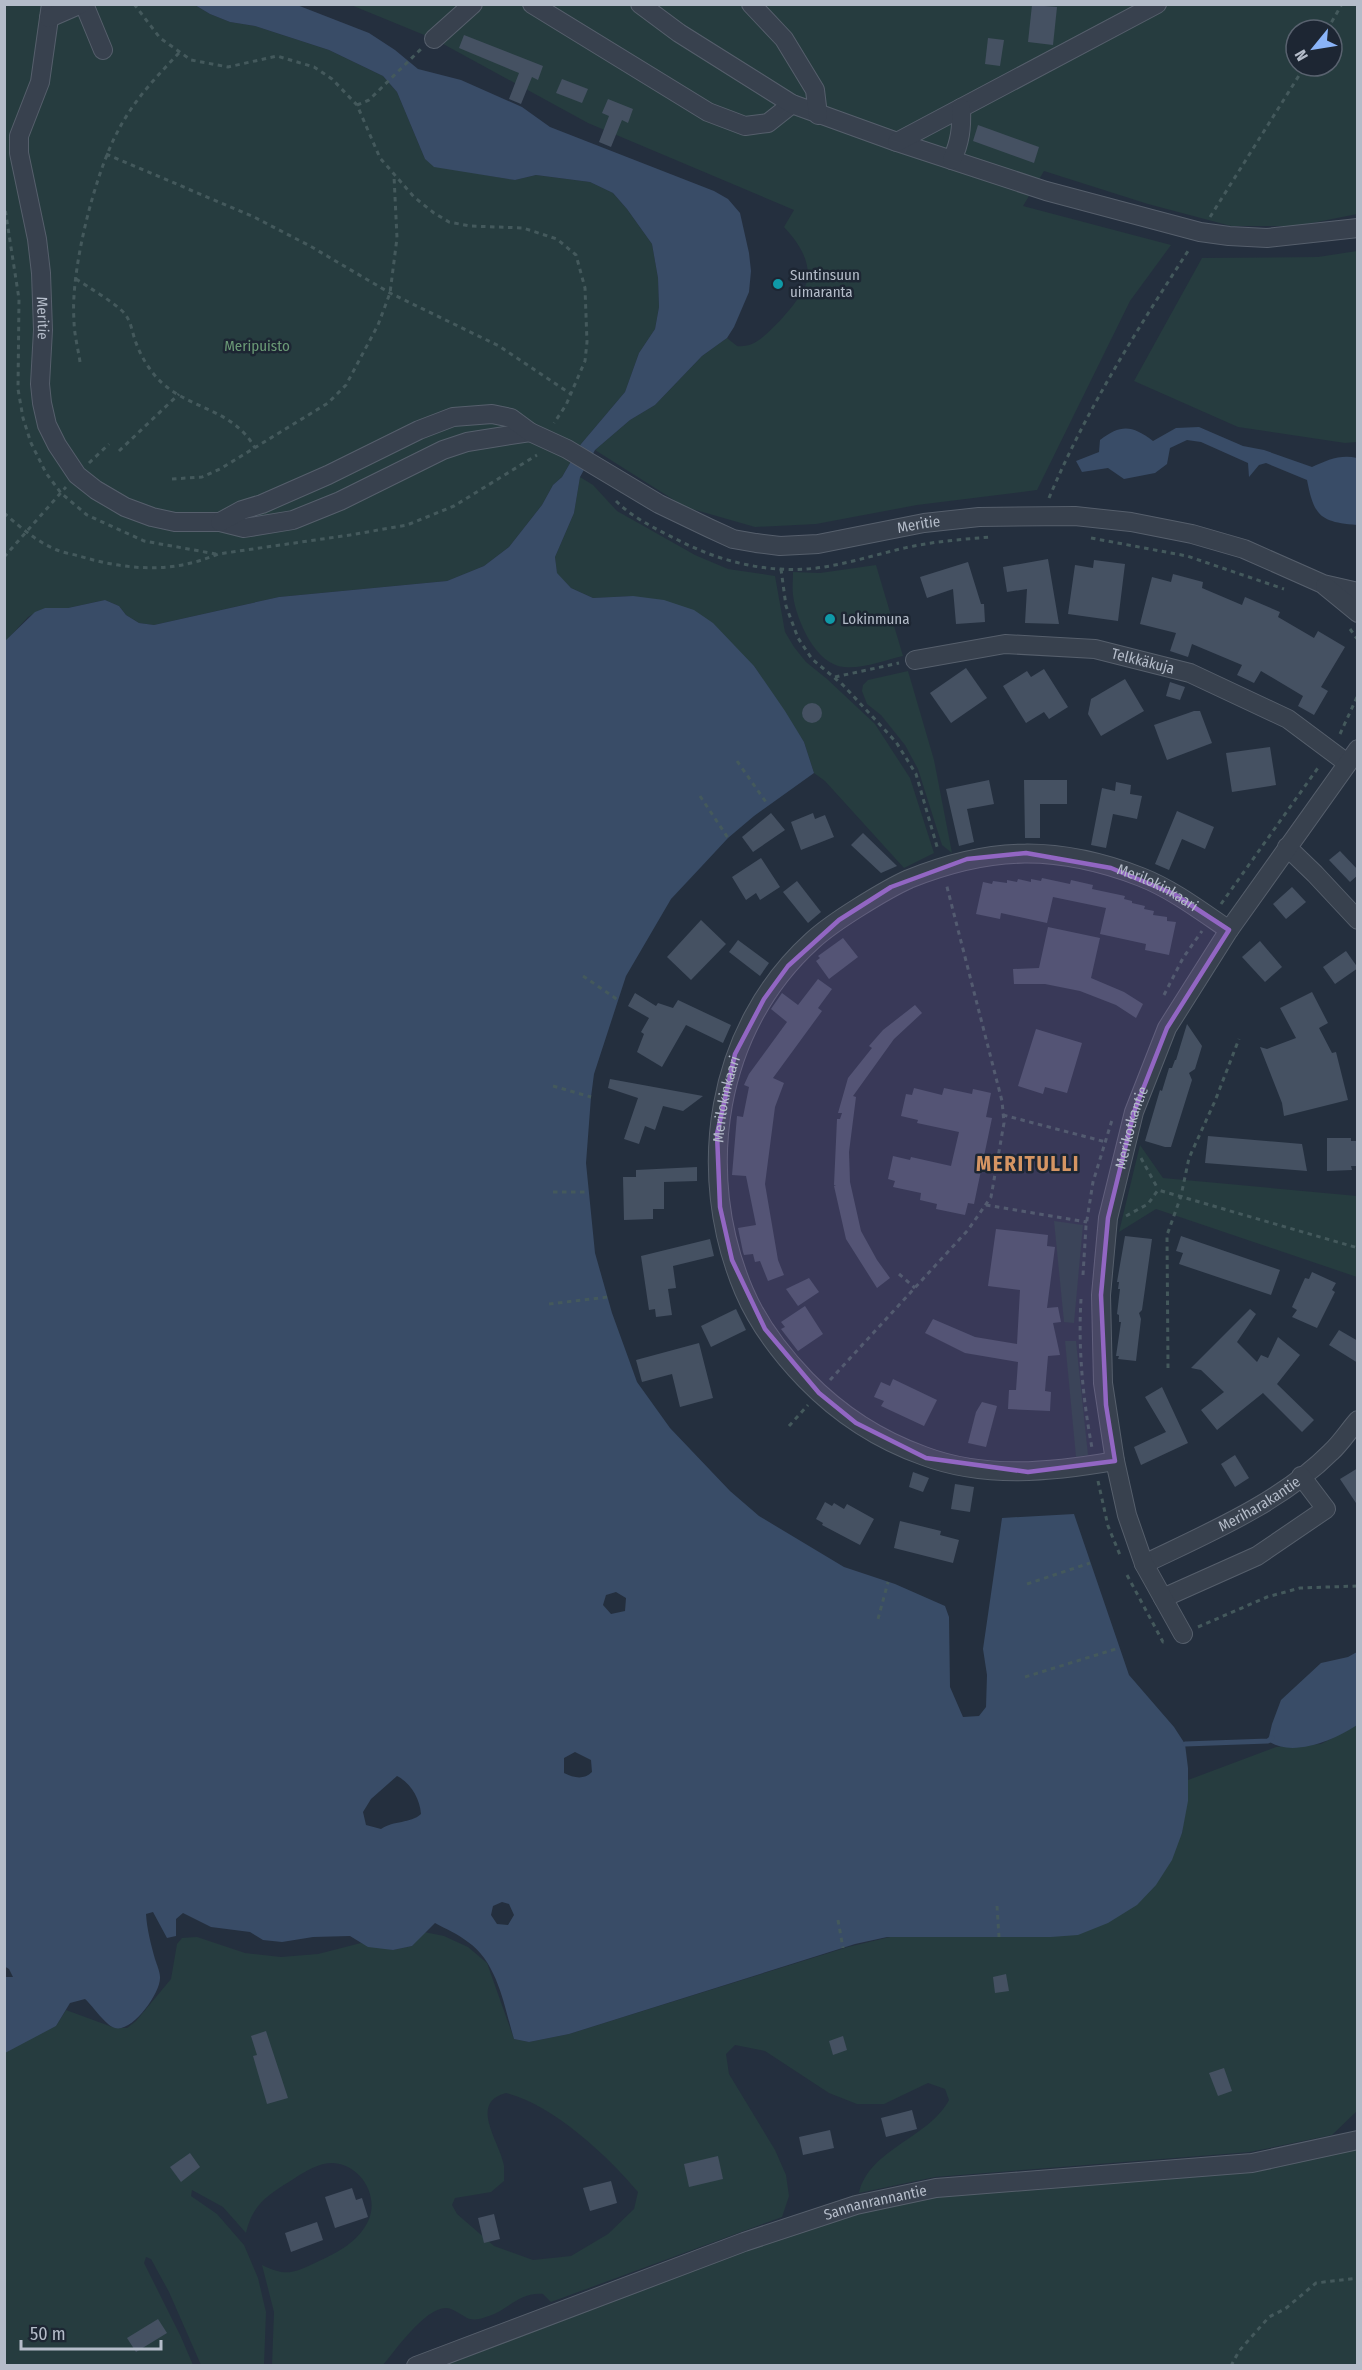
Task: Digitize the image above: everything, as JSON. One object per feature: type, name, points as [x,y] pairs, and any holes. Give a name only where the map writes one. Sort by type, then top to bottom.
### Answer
[{"type":"street","points":[[50,11],[83,4],[103,50]]},
{"type":"street","points":[[434,39],[473,4]]},
{"type":"street","points":[[532,4],[708,112],[745,126],[768,123],[792,104]]},
{"type":"street","points":[[640,4],[679,33],[792,104],[818,115],[1046,191],[1200,232],[1267,238],[1358,228]]},
{"type":"street","points":[[751,4],[784,39],[815,90],[818,115]]},
{"type":"street","points":[[897,142],[1158,4]]},
{"type":"street","name":"Meritie","points":[[50,11],[40,82],[12,156],[37,239],[41,273],[42,403],[57,445],[77,475],[96,490],[125,507],[152,517],[176,522],[220,522],[244,528],[293,520],[340,501],[443,450],[467,442],[537,442],[567,450],[659,504],[733,539],[768,545],[818,544],[924,523],[1042,514],[1075,516],[1131,522],[1192,534],[1244,549],[1323,585],[1358,592]]},
{"type":"street","points":[[952,160],[962,127],[961,108]]},
{"type":"street","name":"Meritie","points":[[220,522],[242,510],[284,495],[419,429],[453,417],[492,414],[511,418],[537,442]]},
{"type":"street","name":"Meritie","points":[[1323,585],[1352,619]]},
{"type":"street","name":"Telkkäkuja","points":[[915,660],[1005,644],[1095,649],[1190,673],[1288,719],[1330,751],[1352,756]]},
{"type":"street","name":"Merikotkantie","points":[[1183,1634],[1144,1564],[1127,1515],[1114,1461],[1103,1383],[1101,1295],[1108,1223],[1134,1112],[1167,1028],[1229,930],[1352,756]]},
{"type":"street","points":[[1287,848],[1358,920]]},
{"type":"street","name":"Merilokinkaari","points":[[1114,1461],[1066,1470],[1009,1471],[926,1458],[889,1442],[856,1423],[819,1393],[788,1361],[765,1329],[744,1293],[732,1260],[720,1207],[717,1173],[717,1134],[722,1101],[735,1054],[764,999],[788,966],[812,940],[891,887],[942,866],[988,855],[1026,853],[1065,856],[1142,878],[1174,894],[1229,930]]},
{"type":"street","name":"Meriharakantie","points":[[1144,1564],[1285,1489],[1331,1452],[1358,1420]]},
{"type":"street","points":[[1163,1599],[1257,1556],[1326,1509],[1301,1476]]},
{"type":"street","name":"Sannanrannantie","points":[[416,2366],[754,2239],[856,2205],[936,2188],[1252,2163],[1358,2140]]},
{"type":"path","points":[[134,4],[160,38],[191,60],[228,67],[278,56],[314,67],[332,79],[357,105],[380,158],[414,197],[434,213],[449,222],[470,226],[523,228],[557,239],[576,255],[585,288],[587,342],[585,361],[571,394],[537,442]]},
{"type":"path","points":[[1334,18],[1342,4]]},
{"type":"path","points":[[80,362],[74,320],[76,279],[96,184],[106,154],[130,109],[179,53]]},
{"type":"path","points":[[357,105],[369,100],[408,59]]},
{"type":"path","points":[[1042,514],[1068,453],[1142,322],[1297,78]]},
{"type":"path","points":[[106,154],[254,217],[310,246],[390,293],[499,346],[571,394]]},
{"type":"path","points":[[172,478],[202,477],[255,448],[328,403],[346,385],[378,325],[390,293],[397,238],[394,175]]},
{"type":"path","points":[[76,279],[124,313],[144,360],[160,382],[233,423],[248,435],[255,448]]},
{"type":"path","points":[[119,451],[178,394]]},
{"type":"path","points":[[614,499],[648,525],[720,559],[748,566],[781,569],[823,568],[914,546],[997,536]]},
{"type":"path","points":[[4,557],[26,532]]},
{"type":"path","points":[[1088,537],[1187,556],[1291,591]]},
{"type":"path","points":[[781,569],[786,606],[798,638],[812,659],[896,741],[916,774],[1002,1101],[1004,1123],[991,1197],[986,1205],[968,1230],[789,1426]]},
{"type":"path","points":[[1352,619],[1358,640]]},
{"type":"path","points":[[833,677],[915,660]]},
{"type":"path","points":[[1163,998],[1183,958],[1330,751],[1346,726],[1358,695]]},
{"type":"path","points":[[737,761],[768,805]]},
{"type":"path","points":[[700,796],[728,838]]},
{"type":"path","points":[[583,976],[618,1000]]},
{"type":"path","points":[[1168,1368],[1167,1235],[1181,1196],[1189,1158],[1215,1101],[1239,1039]]},
{"type":"path","points":[[553,1086],[591,1097]]},
{"type":"path","points":[[1082,1284],[1086,1222],[1093,1182],[1115,1109]]},
{"type":"path","points":[[1003,1115],[1125,1146],[1142,1159],[1158,1190],[1358,1248]]},
{"type":"path","points":[[986,1205],[1086,1222],[1108,1223],[1134,1213],[1148,1204],[1158,1190]]},
{"type":"path","points":[[553,1192],[588,1192]]},
{"type":"path","points":[[899,1274],[915,1288]]},
{"type":"path","points":[[1081,1295],[1079,1330],[1084,1406],[1108,1526],[1123,1564]]},
{"type":"path","points":[[549,1304],[608,1297]]},
{"type":"path","points":[[1026,1584],[1090,1563]]},
{"type":"path","points":[[1127,1574],[1163,1642],[1267,1597],[1300,1588],[1358,1586]]},
{"type":"path","points":[[878,1619],[888,1582]]},
{"type":"path","points":[[1025,1677],[1119,1648]]},
{"type":"path","points":[[997,1906],[999,1937]]},
{"type":"path","points":[[838,1920],[843,1948]]},
{"type":"path","points":[[1231,2366],[1239,2351],[1269,2317],[1285,2309],[1316,2283],[1358,2278]]},
{"type":"highlighted area","points":[[1026,853],[1111,868],[1174,894],[1229,930],[1167,1028],[1134,1112],[1121,1161],[1108,1218],[1101,1295],[1106,1405],[1115,1461],[1028,1472],[926,1458],[856,1423],[819,1393],[765,1329],[732,1260],[720,1207],[717,1134],[735,1054],[764,999],[788,966],[839,920],[891,887],[967,859]]},
{"type":"green space","name":"Meripuisto","points":[[5,5],[195,5],[230,22],[255,26],[329,50],[383,76],[397,92],[425,159],[434,166],[515,180],[536,175],[590,182],[613,193],[652,244],[658,278],[659,307],[655,329],[639,353],[625,392],[581,444],[562,477],[553,485],[542,505],[509,547],[484,566],[447,581],[279,597],[154,625],[139,623],[126,615],[119,606],[105,600],[68,608],[45,608],[28,617],[5,642]]},
{"type":"green space","points":[[351,5],[1357,5],[1357,214],[1297,226],[1231,226],[1148,204],[1044,171],[1023,206],[1171,245],[1130,301],[1037,490],[917,505],[816,524],[755,527],[685,507],[595,450],[630,420],[655,405],[702,356],[727,338],[737,346],[746,346],[759,340],[773,328],[797,300],[807,282],[808,275],[806,261],[800,249],[784,227],[794,210],[588,123],[434,39]]},
{"type":"green space","points":[[1357,251],[1357,442],[1345,443],[1238,427],[1134,381],[1202,258],[1318,257]]},
{"type":"green space","points":[[580,477],[593,485],[617,511],[695,555],[728,569],[775,576],[785,632],[806,662],[875,724],[910,778],[934,853],[904,868],[825,781],[814,773],[804,742],[754,666],[633,596],[593,598],[571,588],[557,574],[555,557],[574,513]]},
{"type":"green space","points":[[876,565],[903,656],[859,667],[834,664],[816,650],[798,617],[793,595],[793,572],[820,573]]},
{"type":"green space","points":[[908,671],[934,760],[952,853],[942,845],[918,769],[905,745],[881,715],[867,704],[862,691],[863,685],[868,680]]},
{"type":"green space","points":[[1140,1145],[1163,1178],[1357,1196],[1357,1277],[1156,1209],[1119,1232]]},
{"type":"green space","points":[[1054,1221],[1083,1225],[1074,1323],[1064,1322]]},
{"type":"green space","points":[[1065,1341],[1076,1341],[1088,1455],[1076,1457]]},
{"type":"green space","points":[[1357,1725],[1357,2111],[1332,2135],[1250,2152],[935,2177],[859,2193],[874,2165],[940,2113],[949,2100],[945,2089],[928,2083],[884,2104],[857,2104],[829,2093],[765,2051],[735,2045],[726,2054],[729,2074],[775,2150],[786,2175],[789,2196],[782,2217],[551,2302],[543,2294],[535,2294],[489,2316],[476,2319],[443,2308],[423,2319],[383,2365],[272,2365],[274,2312],[262,2265],[284,2272],[302,2269],[332,2255],[354,2240],[369,2219],[371,2200],[364,2182],[351,2169],[328,2163],[303,2173],[264,2200],[253,2214],[246,2233],[223,2207],[192,2190],[191,2196],[217,2214],[244,2245],[258,2278],[266,2312],[264,2365],[201,2365],[169,2292],[151,2259],[146,2257],[144,2263],[193,2365],[5,2365],[4,2050],[56,2026],[66,2010],[115,2028],[127,2028],[136,2021],[171,1979],[177,1944],[182,1938],[197,1937],[245,1953],[281,1957],[318,1954],[361,1943],[393,1950],[412,1946],[424,1932],[444,1936],[468,1947],[487,1963],[514,2039],[529,2042],[569,2034],[848,1947],[890,1937],[1051,1937],[1182,1834],[1188,1780],[1276,1747],[1321,1744]],"holes":[[[506,2093],[542,2108],[578,2133],[638,2192],[634,2209],[608,2234],[571,2256],[533,2260],[494,2246],[457,2214],[452,2205],[455,2198],[491,2192],[504,2181],[504,2166],[489,2124],[489,2105],[495,2098]]]},
{"type":"green space","points":[[1357,2140],[1357,2365],[416,2366],[856,2205],[1206,2167]]},
{"type":"water","points":[[195,5],[297,5],[369,33],[418,69],[461,80],[522,107],[550,127],[714,191],[728,199],[740,213],[751,271],[749,292],[734,327],[727,338],[702,356],[655,405],[630,420],[595,450],[580,477],[574,513],[555,557],[557,573],[571,588],[593,598],[633,596],[664,600],[694,610],[713,623],[754,666],[785,711],[804,742],[814,773],[754,816],[728,838],[671,899],[626,976],[594,1074],[591,1097],[586,1163],[595,1253],[612,1313],[637,1382],[670,1428],[730,1491],[759,1516],[844,1567],[895,1584],[945,1606],[949,1617],[950,1687],[963,1717],[979,1716],[986,1707],[987,1675],[983,1649],[1002,1518],[1074,1514],[1129,1675],[1174,1727],[1185,1744],[1188,1768],[1188,1801],[1182,1833],[1172,1860],[1156,1885],[1137,1905],[1108,1923],[1078,1935],[1051,1937],[887,1937],[855,1944],[569,2034],[529,2042],[514,2039],[499,1986],[486,1961],[460,1936],[435,1923],[412,1946],[393,1950],[368,1947],[350,1936],[313,1937],[282,1942],[263,1940],[250,1932],[211,1927],[183,1913],[176,1919],[176,1936],[167,1938],[153,1912],[146,1914],[147,1926],[160,1973],[159,1984],[151,2001],[137,2018],[122,2028],[115,2028],[103,2020],[85,1999],[70,2003],[56,2026],[5,2053],[5,1977],[13,1977],[9,1969],[4,1966],[4,642],[35,612],[45,608],[68,608],[105,600],[119,606],[126,615],[139,623],[154,625],[279,597],[447,581],[484,566],[509,547],[542,505],[553,485],[562,477],[581,444],[625,392],[639,353],[655,329],[659,307],[658,278],[652,244],[613,193],[590,182],[536,175],[515,180],[434,167],[425,159],[397,92],[383,76],[329,50],[255,26],[230,22]],"holes":[[[616,1592],[626,1598],[625,1611],[611,1614],[603,1605],[606,1595]],[[575,1752],[591,1760],[592,1772],[579,1777],[564,1773],[564,1758]],[[397,1776],[414,1792],[421,1814],[381,1829],[366,1825],[363,1812],[371,1799]],[[502,1902],[509,1904],[514,1915],[508,1925],[497,1924],[491,1915],[493,1906]]]},
{"type":"water","points":[[1199,427],[1243,446],[1264,450],[1312,467],[1340,457],[1357,458],[1357,525],[1335,522],[1321,515],[1313,502],[1307,480],[1266,463],[1259,465],[1249,477],[1248,463],[1201,442],[1187,440],[1170,448],[1167,464],[1155,473],[1124,479],[1108,468],[1082,472],[1076,461],[1099,452],[1100,440],[1120,429],[1133,429],[1153,441],[1176,428]]},
{"type":"water","points":[[1357,1652],[1357,1725],[1313,1745],[1289,1748],[1268,1741],[1281,1700],[1321,1663],[1348,1657]]},
{"type":"building","points":[[1032,5],[1057,7],[1053,45],[1028,42]]},
{"type":"building","points":[[464,35],[543,66],[538,80],[532,77],[521,104],[509,99],[519,73],[459,48]]},
{"type":"building","points":[[988,38],[1004,40],[1000,66],[985,64]]},
{"type":"building","points":[[562,79],[588,89],[582,103],[556,93]]},
{"type":"building","points":[[608,99],[633,109],[628,123],[622,120],[611,147],[599,142],[609,116],[602,113]]},
{"type":"building","points":[[978,125],[1039,147],[1034,163],[973,141]]},
{"type":"building","points":[[1048,559],[1059,624],[1025,623],[1027,589],[1007,592],[1003,567]]},
{"type":"building","points":[[1094,560],[1125,564],[1118,621],[1068,614],[1075,565],[1093,568]]},
{"type":"building","points":[[968,562],[981,604],[984,604],[985,622],[956,624],[953,589],[927,598],[920,577]]},
{"type":"building","points":[[1173,574],[1203,582],[1202,588],[1242,605],[1245,597],[1280,612],[1278,617],[1314,638],[1318,631],[1345,647],[1321,687],[1328,691],[1314,715],[1298,706],[1303,696],[1261,671],[1254,683],[1237,675],[1242,665],[1192,644],[1188,657],[1170,651],[1176,633],[1140,624],[1152,577],[1171,582]]},
{"type":"building","points":[[966,668],[987,698],[951,723],[930,693]]},
{"type":"building","points":[[1044,669],[1068,707],[1049,719],[1044,712],[1026,723],[1003,686],[1027,671],[1031,677]]},
{"type":"building","points":[[1125,679],[1144,711],[1101,736],[1088,714],[1091,699]]},
{"type":"building","points":[[1170,682],[1185,687],[1180,700],[1166,696]]},
{"type":"building","points":[[808,703],[816,703],[822,709],[822,717],[816,723],[808,723],[802,717],[802,709]]},
{"type":"building","points":[[1200,711],[1212,743],[1167,760],[1154,725]]},
{"type":"building","points":[[1270,747],[1276,785],[1232,792],[1226,753]]},
{"type":"building","points":[[989,780],[994,804],[967,809],[974,842],[959,846],[946,789]]},
{"type":"building","points":[[1024,780],[1067,780],[1067,804],[1040,804],[1040,838],[1025,838]]},
{"type":"building","points":[[1116,782],[1131,785],[1130,794],[1142,796],[1137,819],[1113,814],[1106,848],[1091,845],[1102,788],[1115,791]]},
{"type":"building","points":[[1177,811],[1214,827],[1205,849],[1182,839],[1169,870],[1155,864]]},
{"type":"building","points":[[771,813],[785,830],[753,852],[742,837]]},
{"type":"building","points":[[813,813],[815,819],[825,815],[834,837],[801,850],[791,822]]},
{"type":"building","points":[[863,833],[897,866],[881,873],[851,845]]},
{"type":"building","points":[[1340,851],[1358,870],[1358,875],[1350,882],[1329,860]]},
{"type":"building","points":[[761,858],[780,887],[760,900],[756,893],[746,900],[732,877]]},
{"type":"building","points":[[1042,878],[1070,884],[1071,880],[1093,885],[1092,889],[1125,896],[1124,899],[1145,906],[1144,909],[1154,911],[1153,915],[1167,917],[1167,921],[1176,922],[1169,955],[1145,950],[1146,944],[1100,934],[1106,908],[1053,897],[1047,923],[1001,913],[1000,919],[976,914],[983,882],[1007,883],[1007,880],[1017,882],[1018,879],[1031,882],[1031,879],[1041,881]]},
{"type":"building","points":[[797,881],[821,912],[808,923],[783,892]]},
{"type":"building","points":[[1292,887],[1306,902],[1286,919],[1273,904]]},
{"type":"building","points":[[701,920],[726,944],[691,980],[667,957]]},
{"type":"building","points":[[1048,927],[1100,938],[1091,978],[1124,992],[1143,1004],[1136,1018],[1116,1005],[1080,991],[1045,984],[1014,984],[1013,969],[1039,968]]},
{"type":"building","points":[[843,938],[858,957],[829,979],[816,961],[820,958],[818,956]]},
{"type":"building","points":[[738,940],[769,963],[760,976],[729,952]]},
{"type":"building","points":[[1260,941],[1282,967],[1265,982],[1242,957]]},
{"type":"building","points":[[1346,951],[1358,968],[1335,984],[1323,967]]},
{"type":"building","points":[[818,979],[832,989],[818,1008],[822,1011],[773,1078],[784,1083],[775,1107],[765,1184],[778,1260],[784,1275],[768,1281],[760,1261],[755,1262],[753,1254],[744,1255],[738,1228],[756,1225],[746,1176],[732,1175],[737,1116],[743,1117],[749,1087],[744,1085],[749,1074],[787,1022],[771,1009],[782,993],[798,1005]]},
{"type":"building","points":[[1312,992],[1328,1023],[1319,1028],[1332,1053],[1336,1052],[1348,1100],[1284,1116],[1282,1103],[1260,1047],[1267,1049],[1296,1038],[1280,1008]]},
{"type":"building","points":[[635,993],[656,1006],[658,1003],[673,1008],[678,1000],[731,1025],[723,1043],[686,1025],[662,1067],[637,1052],[644,1034],[641,1032],[649,1018],[628,1006]]},
{"type":"building","points":[[915,1005],[922,1013],[894,1039],[853,1096],[856,1097],[849,1152],[850,1182],[861,1231],[890,1278],[877,1288],[846,1239],[834,1186],[836,1186],[834,1185],[837,1119],[840,1119],[842,1113],[838,1113],[848,1078],[872,1048],[869,1046],[883,1030]]},
{"type":"building","points":[[1187,1024],[1202,1046],[1195,1069],[1189,1073],[1192,1080],[1171,1147],[1165,1147],[1145,1141],[1160,1090],[1162,1091],[1169,1068],[1172,1068],[1176,1060]]},
{"type":"building","points":[[1036,1029],[1082,1043],[1067,1093],[1045,1087],[1043,1094],[1018,1086]]},
{"type":"building","points":[[610,1079],[703,1096],[683,1111],[663,1106],[655,1130],[645,1126],[639,1144],[624,1139],[638,1098],[608,1088]]},
{"type":"building","points":[[914,1088],[942,1095],[944,1088],[972,1094],[973,1089],[991,1093],[986,1117],[992,1118],[974,1204],[968,1203],[965,1215],[936,1209],[937,1204],[920,1200],[921,1193],[893,1187],[895,1181],[888,1179],[893,1156],[910,1160],[911,1157],[951,1166],[959,1132],[917,1123],[918,1120],[901,1116],[906,1094],[912,1095]]},
{"type":"building","points":[[1208,1136],[1302,1144],[1307,1171],[1205,1163]]},
{"type":"building","points":[[1327,1138],[1351,1138],[1351,1141],[1357,1141],[1358,1166],[1351,1166],[1352,1170],[1327,1171]]},
{"type":"building","points":[[697,1167],[697,1181],[664,1182],[664,1209],[653,1209],[653,1219],[624,1220],[623,1177],[636,1177],[636,1170]]},
{"type":"building","points":[[996,1229],[1048,1235],[1047,1246],[1055,1247],[1047,1308],[1058,1307],[1061,1322],[1053,1323],[1060,1355],[1048,1356],[1045,1391],[1051,1392],[1050,1411],[1008,1409],[1009,1390],[1016,1390],[1018,1362],[965,1353],[925,1333],[933,1319],[975,1337],[1017,1344],[1020,1290],[988,1286]]},
{"type":"building","points":[[1125,1236],[1152,1239],[1142,1310],[1139,1313],[1141,1319],[1136,1361],[1118,1359],[1119,1356],[1116,1356],[1121,1322],[1117,1314],[1120,1289],[1118,1289],[1119,1282],[1117,1282]]},
{"type":"building","points":[[1181,1236],[1280,1270],[1271,1295],[1179,1264],[1183,1253],[1176,1251]]},
{"type":"building","points":[[710,1239],[714,1256],[673,1266],[676,1288],[668,1289],[672,1315],[656,1317],[655,1309],[649,1310],[641,1256]]},
{"type":"building","points":[[1312,1272],[1336,1283],[1332,1290],[1335,1292],[1317,1328],[1292,1317],[1297,1310],[1292,1307],[1305,1278],[1309,1279]]},
{"type":"building","points":[[809,1278],[819,1292],[798,1306],[786,1289]]},
{"type":"building","points":[[805,1306],[823,1334],[798,1351],[781,1329],[785,1327],[781,1322]]},
{"type":"building","points":[[736,1309],[746,1330],[711,1347],[701,1326]]},
{"type":"building","points":[[1250,1309],[1256,1314],[1237,1342],[1257,1362],[1261,1355],[1268,1358],[1278,1337],[1300,1355],[1277,1384],[1314,1420],[1302,1432],[1263,1393],[1217,1430],[1201,1410],[1224,1392],[1201,1370],[1191,1368]]},
{"type":"building","points":[[1339,1330],[1358,1341],[1358,1363],[1329,1345]]},
{"type":"building","points":[[699,1343],[713,1398],[680,1407],[672,1374],[642,1382],[636,1360]]},
{"type":"building","points":[[893,1379],[937,1400],[924,1426],[881,1406],[884,1401],[874,1397],[881,1382],[890,1386]]},
{"type":"building","points":[[1162,1387],[1188,1443],[1141,1465],[1134,1447],[1166,1432],[1145,1397]]},
{"type":"building","points":[[982,1402],[997,1406],[986,1447],[968,1443],[976,1412]]},
{"type":"building","points":[[1235,1455],[1249,1478],[1235,1487],[1221,1464]]},
{"type":"building","points":[[1358,1468],[1358,1506],[1340,1479]]},
{"type":"building","points":[[913,1472],[929,1478],[923,1492],[909,1487]]},
{"type":"building","points":[[955,1484],[974,1487],[970,1512],[951,1509]]},
{"type":"building","points":[[825,1502],[832,1506],[834,1503],[844,1509],[847,1504],[874,1519],[860,1545],[822,1525],[823,1523],[816,1519]]},
{"type":"building","points":[[900,1521],[941,1531],[940,1535],[959,1540],[953,1563],[894,1548]]},
{"type":"building","points":[[1006,1974],[1009,1991],[995,1993],[993,1977]]},
{"type":"building","points":[[266,2031],[288,2098],[267,2104],[253,2056],[257,2055],[251,2036]]},
{"type":"building","points":[[843,2036],[847,2050],[833,2055],[829,2041]]},
{"type":"building","points":[[1224,2068],[1232,2091],[1218,2096],[1209,2073]]},
{"type":"building","points":[[912,2110],[917,2129],[886,2137],[881,2118]]},
{"type":"building","points":[[830,2130],[834,2148],[803,2155],[799,2137]]},
{"type":"building","points":[[190,2153],[200,2167],[181,2182],[170,2167]]},
{"type":"building","points":[[718,2156],[723,2179],[689,2187],[684,2164]]},
{"type":"building","points":[[611,2181],[617,2203],[590,2211],[583,2188]]},
{"type":"building","points":[[352,2188],[356,2200],[362,2198],[368,2217],[335,2228],[325,2197]]},
{"type":"building","points":[[494,2214],[500,2239],[484,2243],[478,2218]]},
{"type":"building","points":[[317,2222],[323,2240],[291,2252],[285,2233]]},
{"type":"building","points":[[158,2319],[167,2333],[136,2352],[127,2338]]},
{"type":"waterway","points":[[1185,1744],[1268,1741],[1272,1738]]},
{"type":"place","name":"Suntinsuun uimaranta","points":[[778,284]]},
{"type":"place","name":"Lokinmuna","points":[[830,619]]},
{"type":"district","name":"MERITULLI","points":[[1028,1164]]}]
